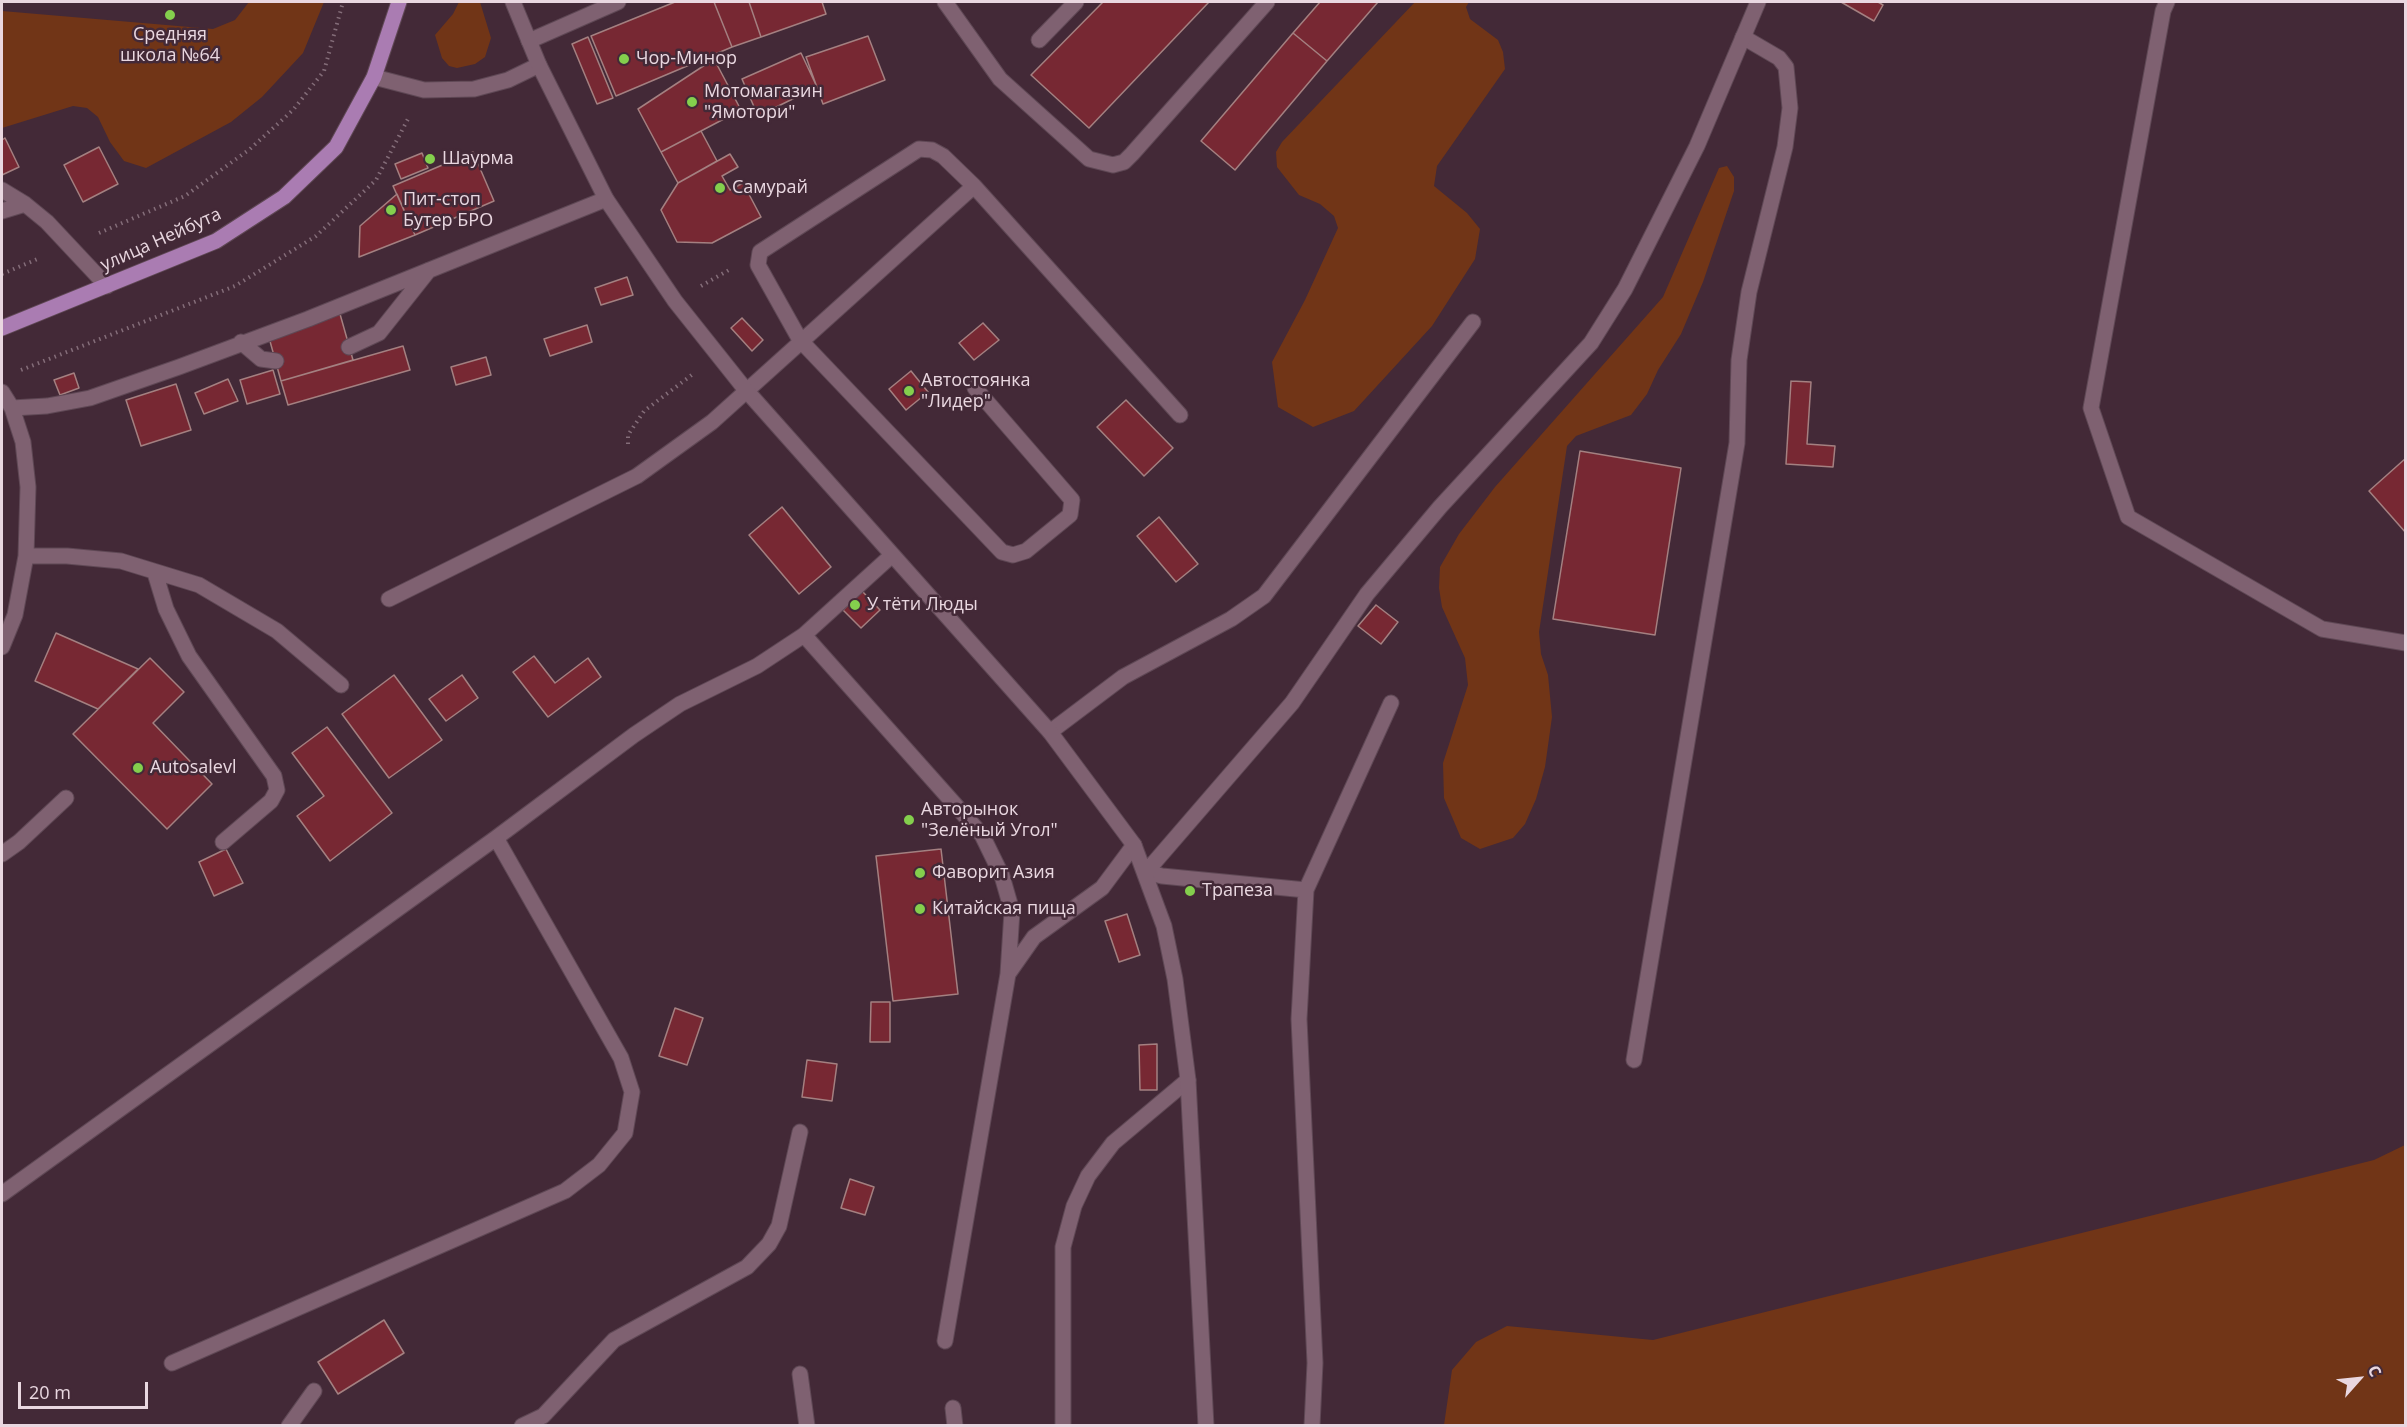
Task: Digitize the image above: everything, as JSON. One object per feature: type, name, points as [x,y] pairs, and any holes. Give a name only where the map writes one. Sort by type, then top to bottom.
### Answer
[{"type":"main road","name":"улица Нейбута","points":[[2,328],[216,241],[284,197],[336,147],[374,77],[399,2]]},
{"type":"street","points":[[513,2],[539,65],[606,199],[675,301],[745,389],[891,556],[1050,732],[1134,845],[1146,872],[1164,926],[1175,979],[1188,1080],[1206,1425]]},
{"type":"street","points":[[529,41],[618,2]]},
{"type":"street","points":[[945,2],[1000,79],[1089,159],[1113,165],[1124,162],[1267,2]]},
{"type":"street","points":[[1039,40],[1076,2]]},
{"type":"street","points":[[1146,872],[1292,703],[1367,594],[1440,507],[1591,343],[1625,289],[1697,146],[1758,2]]},
{"type":"street","points":[[2167,2],[2163,11],[2091,408],[2127,517],[2322,629],[2406,643]]},
{"type":"street","points":[[1634,1060],[1737,443],[1739,360],[1749,292],[1785,147],[1790,108],[1786,67],[1779,58],[1743,38]]},
{"type":"street","points":[[374,77],[424,90],[474,89],[508,80],[539,65]]},
{"type":"street","points":[[975,388],[1072,500],[1070,515],[1026,551],[1013,555],[1002,552],[800,340],[758,265],[757,257],[760,252],[919,149],[932,150],[943,156],[974,186],[1180,415]]},
{"type":"street","points":[[389,599],[637,476],[712,422],[745,389],[974,186]]},
{"type":"street","points":[[2,190],[25,204],[70,246],[106,286]]},
{"type":"street","points":[[12,408],[47,406],[90,398],[429,270],[606,199]]},
{"type":"street","points":[[2,211],[25,204]]},
{"type":"street","points":[[349,347],[379,333],[429,270]]},
{"type":"street","points":[[1050,732],[1122,677],[1231,619],[1264,596],[1473,322]]},
{"type":"street","points":[[241,342],[261,359],[276,361]]},
{"type":"street","points":[[2,392],[12,408],[23,442],[28,487],[26,556],[15,615],[2,648]]},
{"type":"street","points":[[26,556],[67,556],[121,561],[199,585],[228,600],[277,631],[341,685]]},
{"type":"street","points":[[2,1194],[496,838],[643,729],[680,704],[757,666],[804,635],[891,556]]},
{"type":"street","points":[[155,573],[166,609],[189,656],[274,776],[277,790],[271,801],[223,842]]},
{"type":"street","points":[[804,635],[982,835],[1002,876],[1012,911],[1008,974],[945,1341]]},
{"type":"street","points":[[1312,1425],[1315,1363],[1299,1019],[1306,890],[1391,704]]},
{"type":"street","points":[[2,854],[66,798]]},
{"type":"street","points":[[172,1363],[565,1191],[599,1165],[625,1133],[632,1092],[621,1058],[496,838]]},
{"type":"street","points":[[1008,974],[1034,937],[1102,888],[1134,845]]},
{"type":"street","points":[[1146,872],[1162,876],[1306,890]]},
{"type":"street","points":[[1063,1425],[1063,1247],[1074,1206],[1088,1176],[1113,1143],[1188,1080]]},
{"type":"street","points":[[522,1425],[545,1421],[614,1340],[747,1267],[769,1244],[779,1226],[800,1132]]},
{"type":"street","points":[[800,1374],[807,1425]]},
{"type":"street","points":[[289,1425],[314,1390]]},
{"type":"street","points":[[953,1408],[955,1425]]},
{"type":"path","points":[[2,274],[185,196],[250,149],[293,110],[324,71],[343,2]]},
{"type":"path","points":[[675,301],[728,270],[757,257]]},
{"type":"path","points":[[637,476],[628,449],[628,435],[644,411],[680,381]]},
{"type":"shaded area","points":[[249,2],[324,2],[303,53],[262,97],[231,122],[146,168],[124,161],[110,142],[98,117],[87,108],[73,106],[2,128],[2,11],[213,29],[235,20]]},
{"type":"shaded area","points":[[459,2],[480,2],[491,38],[485,57],[475,64],[457,68],[449,66],[442,58],[435,35],[453,14]]},
{"type":"shaded area","points":[[1415,2],[1469,2],[1466,7],[1470,19],[1498,40],[1503,52],[1505,69],[1437,166],[1434,186],[1467,213],[1480,229],[1475,259],[1432,326],[1354,411],[1313,427],[1278,407],[1272,362],[1305,300],[1338,228],[1334,216],[1320,204],[1299,195],[1277,167],[1276,152],[1282,142]]},
{"type":"shaded area","points":[[1727,166],[1734,177],[1734,191],[1703,282],[1681,334],[1658,370],[1647,394],[1631,415],[1576,436],[1567,446],[1539,632],[1541,654],[1548,675],[1552,717],[1545,767],[1536,799],[1525,824],[1513,838],[1480,849],[1461,838],[1444,798],[1443,763],[1468,685],[1465,658],[1442,607],[1439,588],[1440,567],[1459,534],[1495,487],[1663,297],[1719,168]]},
{"type":"shaded area","points":[[2405,1145],[2405,1425],[1444,1425],[1452,1370],[1476,1342],[1507,1326],[1653,1340],[2374,1160]]},
{"type":"building","points":[[675,2],[714,2],[732,47],[616,96],[591,36]]},
{"type":"building","points":[[714,2],[749,2],[761,37],[732,47]]},
{"type":"building","points":[[749,2],[822,2],[826,14],[761,37]]},
{"type":"building","points":[[1103,2],[1209,2],[1089,128],[1031,75]]},
{"type":"building","points":[[1320,2],[1378,2],[1327,61],[1293,33]]},
{"type":"building","points":[[1841,2],[1878,2],[1883,5],[1874,21]]},
{"type":"building","points":[[1293,33],[1327,61],[1235,170],[1201,141]]},
{"type":"building","points":[[868,36],[885,80],[823,104],[806,57]]},
{"type":"building","points":[[588,37],[613,98],[597,104],[572,44]]},
{"type":"building","points":[[801,53],[817,87],[758,116],[742,79]]},
{"type":"building","name":"Мотомагазин \"Ямотори\"","points":[[714,59],[741,110],[661,152],[638,109]]},
{"type":"building","points":[[701,131],[717,161],[678,183],[661,152]]},
{"type":"building","points":[[5,138],[19,167],[2,175],[2,140]]},
{"type":"building","points":[[99,147],[118,184],[83,202],[64,165]]},
{"type":"building","points":[[473,152],[494,201],[415,235],[393,186]]},
{"type":"building","points":[[422,153],[428,168],[401,179],[395,164]]},
{"type":"building","points":[[730,154],[738,167],[722,176],[730,190],[743,183],[761,217],[712,243],[677,242],[661,210],[678,183]]},
{"type":"building","name":"Пит-стоп Бутер БРО","points":[[397,194],[415,235],[359,257],[360,226]]},
{"type":"building","points":[[627,277],[633,295],[601,305],[595,288]]},
{"type":"building","points":[[340,314],[353,360],[281,381],[268,334]]},
{"type":"building","points":[[742,318],[763,340],[752,351],[731,328]]},
{"type":"building","points":[[983,323],[999,340],[974,360],[959,343]]},
{"type":"building","points":[[587,325],[592,342],[550,356],[544,339]]},
{"type":"building","points":[[403,346],[410,370],[288,405],[281,381]]},
{"type":"building","points":[[486,357],[491,375],[456,385],[451,367]]},
{"type":"building","points":[[273,370],[280,394],[247,404],[240,380]]},
{"type":"building","name":"Автостоянка \"Лидер\"","points":[[911,371],[928,392],[906,410],[889,389]]},
{"type":"building","points":[[74,373],[79,388],[60,395],[54,380]]},
{"type":"building","points":[[228,379],[238,401],[204,414],[195,393]]},
{"type":"building","points":[[1791,381],[1811,382],[1807,444],[1835,446],[1833,467],[1786,464]]},
{"type":"building","points":[[176,384],[191,430],[141,446],[126,400]]},
{"type":"building","points":[[1126,400],[1173,448],[1144,476],[1097,427]]},
{"type":"building","points":[[1580,451],[1681,468],[1655,635],[1553,619]]},
{"type":"building","points":[[2406,458],[2406,533],[2369,491]]},
{"type":"building","points":[[782,507],[831,567],[799,594],[749,535]]},
{"type":"building","points":[[1159,517],[1198,564],[1176,582],[1137,536]]},
{"type":"building","points":[[862,591],[880,610],[861,628],[843,610]]},
{"type":"building","points":[[1376,605],[1398,622],[1381,644],[1358,626]]},
{"type":"building","points":[[56,633],[138,669],[98,709],[35,681]]},
{"type":"building","points":[[534,656],[555,683],[588,658],[601,677],[548,717],[513,672]]},
{"type":"building","points":[[150,658],[184,692],[153,723],[212,784],[167,829],[73,734]]},
{"type":"building","points":[[394,675],[442,740],[389,778],[342,714]]},
{"type":"building","points":[[462,675],[478,698],[446,721],[429,699]]},
{"type":"building","points":[[327,727],[392,813],[330,861],[297,816],[324,796],[292,753]]},
{"type":"building","points":[[226,849],[243,883],[214,896],[199,862]]},
{"type":"building","points":[[941,849],[958,994],[893,1001],[876,856]]},
{"type":"building","points":[[1127,914],[1140,955],[1119,962],[1105,921]]},
{"type":"building","points":[[871,1002],[890,1002],[890,1042],[870,1042]]},
{"type":"building","points":[[675,1008],[703,1018],[687,1065],[659,1056]]},
{"type":"building","points":[[1157,1044],[1157,1090],[1140,1090],[1139,1045]]},
{"type":"building","points":[[807,1060],[837,1064],[832,1101],[802,1097]]},
{"type":"building","points":[[850,1179],[874,1187],[865,1215],[841,1208]]},
{"type":"building","points":[[384,1320],[404,1353],[338,1394],[318,1362]]},
{"type":"place","name":"Средняя школа №64","points":[[170,15]]},
{"type":"place","name":"Чор-Минор","points":[[624,59]]},
{"type":"place","name":"Мотомагазин \"Ямотори\"","points":[[692,102]]},
{"type":"place","name":"Шаурма","points":[[430,159]]},
{"type":"place","name":"Самурай","points":[[720,188]]},
{"type":"place","name":"Пит-стоп Бутер БРО","points":[[391,210]]},
{"type":"place","name":"Автостоянка \"Лидер\"","points":[[909,391]]},
{"type":"place","name":"У тёти Люды","points":[[855,605]]},
{"type":"place","name":"Autosalevl","points":[[138,768]]},
{"type":"place","name":"Авторынок \"Зелёный Угол\"","points":[[909,820]]},
{"type":"place","name":"Фаворит Азия","points":[[920,873]]},
{"type":"place","name":"Трапеза","points":[[1190,891]]},
{"type":"place","name":"Китайская пища","points":[[920,909]]}]
